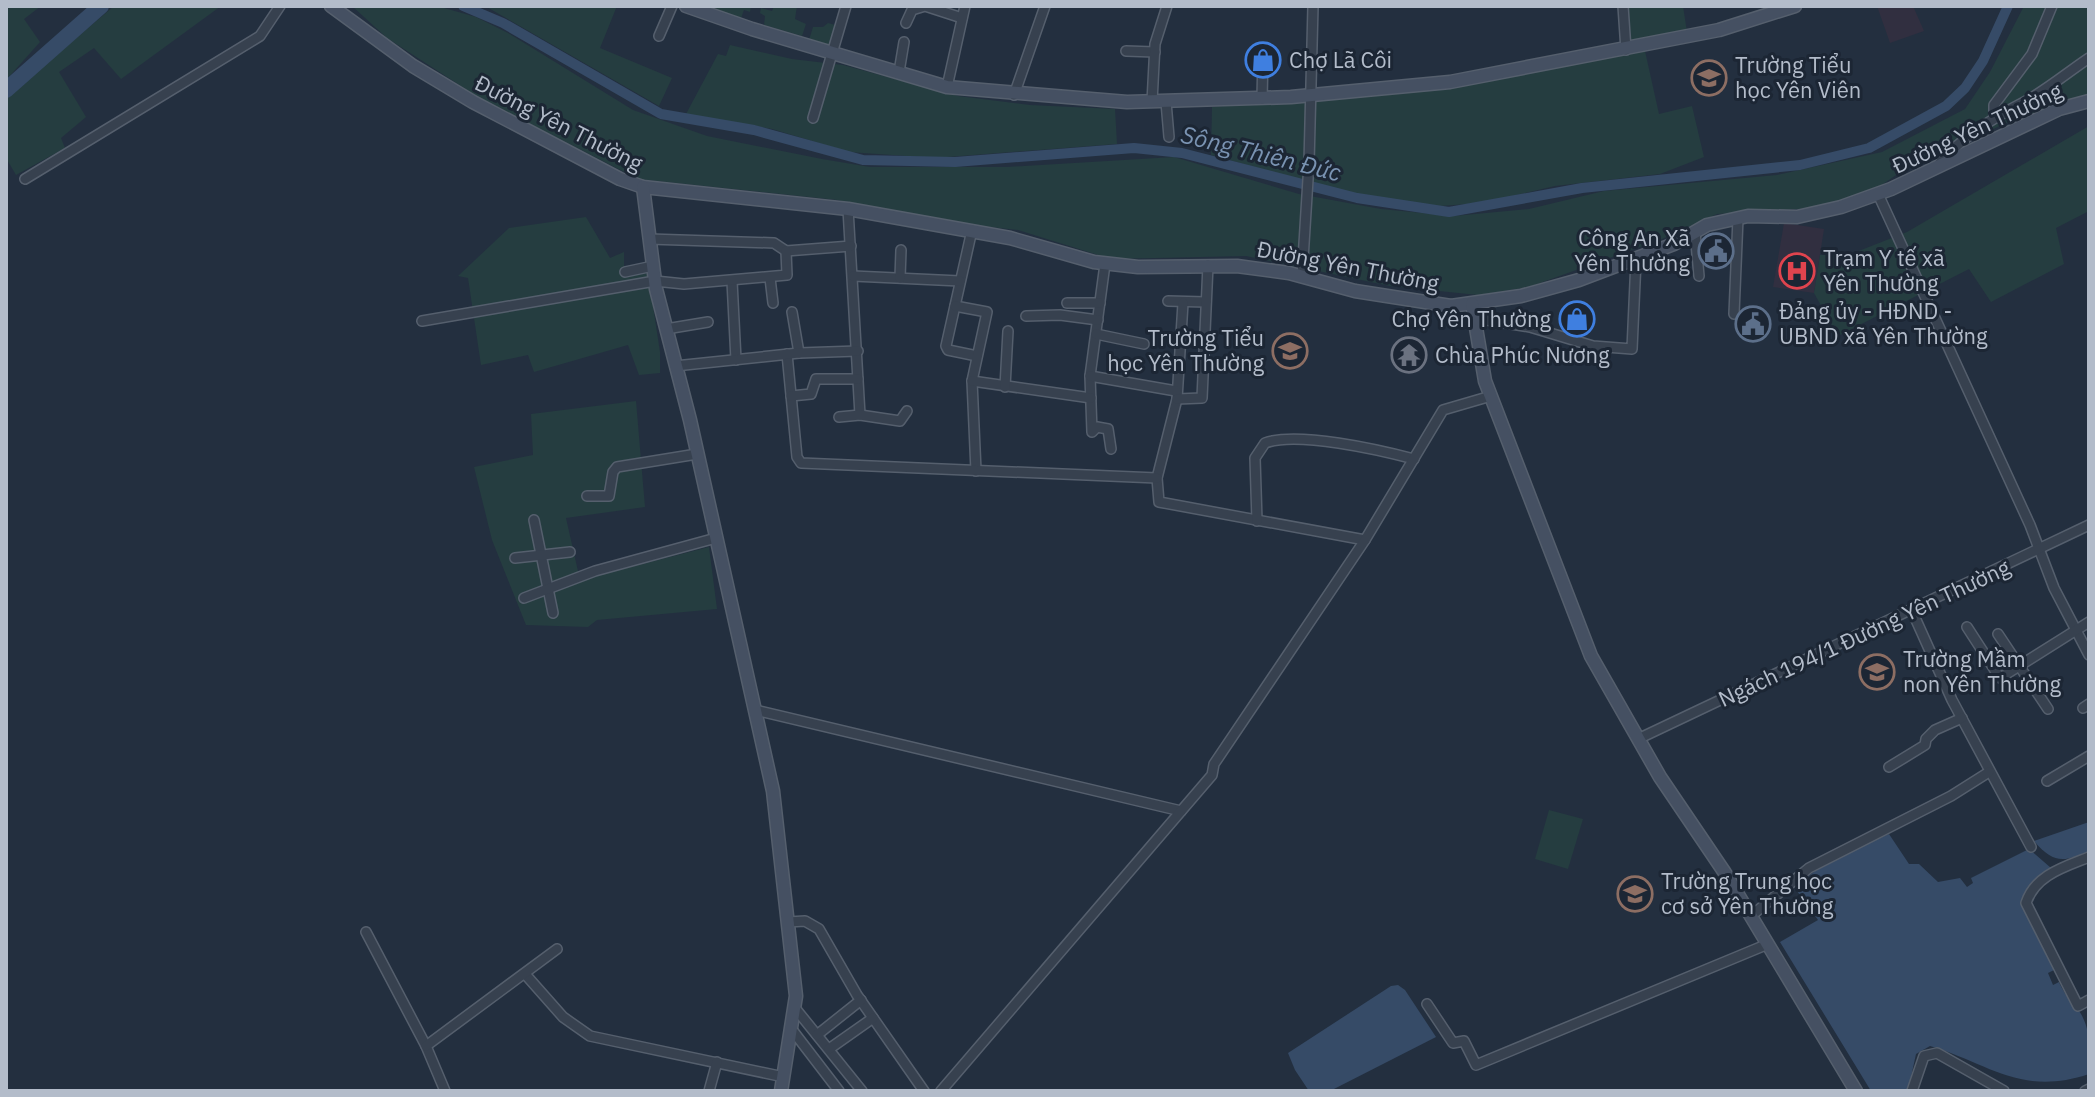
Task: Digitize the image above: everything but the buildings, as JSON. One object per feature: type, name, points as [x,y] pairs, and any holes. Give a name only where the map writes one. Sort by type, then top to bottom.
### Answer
[{"type":"main road","name":"Đường Yên Thường","points":[[331,6],[413,66],[473,102],[620,179],[643,187],[848,209],[972,230],[1105,264],[1138,267],[1208,265],[1302,276],[1355,291],[1451,306],[1565,284],[1636,260],[1707,225],[1738,218],[1797,217],[1878,194],[2059,109],[2089,101]]},
{"type":"main road","points":[[686,6],[752,29],[835,51],[947,87],[1014,95],[1152,102],[1311,96],[1450,82],[1719,30],[1795,6]]},
{"type":"main road","points":[[643,187],[655,281],[692,455],[716,538],[773,791],[795,1008],[781,1091]]},
{"type":"main road","points":[[1472,304],[1491,396],[1591,656],[1638,739],[1751,916],[1856,1091]]},
{"type":"street","points":[[25,179],[260,36],[280,6]]},
{"type":"street","points":[[659,36],[672,6]]},
{"type":"street","points":[[813,118],[846,6]]},
{"type":"street","points":[[906,23],[912,10],[925,6],[962,18]]},
{"type":"street","points":[[947,87],[965,6]]},
{"type":"street","points":[[1014,95],[1045,6]]},
{"type":"street","points":[[1152,102],[1155,52],[1167,6]]},
{"type":"street","points":[[1302,276],[1313,6]]},
{"type":"street","points":[[1623,6],[1626,50]]},
{"type":"street","points":[[1994,117],[1994,105],[2032,54],[2052,6]]},
{"type":"street","points":[[899,72],[904,42]]},
{"type":"street","points":[[1126,51],[1155,52]]},
{"type":"street","points":[[1262,99],[1263,55]]},
{"type":"street","points":[[1940,163],[1994,117],[2025,101],[2089,58]]},
{"type":"street","points":[[1166,102],[1169,137]]},
{"type":"street","points":[[1878,194],[2073,630],[2089,655]]},
{"type":"street","points":[[848,209],[860,415]]},
{"type":"street","points":[[1734,314],[1738,218]]},
{"type":"street","points":[[972,230],[949,329],[948,350],[977,356]]},
{"type":"street","points":[[1695,232],[1699,276]]},
{"type":"street","points":[[649,239],[774,243],[786,251],[851,246]]},
{"type":"street","points":[[900,278],[901,250]]},
{"type":"street","points":[[422,321],[655,281],[732,281],[787,275],[786,251]]},
{"type":"street","points":[[1474,318],[1530,327],[1593,346],[1632,349],[1636,260]]},
{"type":"street","points":[[1105,264],[1090,376],[1092,432],[1097,427],[1108,429],[1111,449]]},
{"type":"street","points":[[1090,376],[1202,398],[1208,265]]},
{"type":"street","points":[[625,272],[653,266]]},
{"type":"street","points":[[853,276],[960,281]]},
{"type":"street","points":[[770,278],[773,303]]},
{"type":"street","points":[[732,281],[736,360]]},
{"type":"street","points":[[1168,301],[1206,302]]},
{"type":"street","points":[[1067,303],[1100,303]]},
{"type":"street","points":[[1183,303],[1176,395],[1157,478],[1159,502],[1365,540]]},
{"type":"street","points":[[955,306],[987,312],[972,381],[976,471]]},
{"type":"street","points":[[792,312],[799,353]]},
{"type":"street","points":[[1026,316],[1060,315],[1098,320]]},
{"type":"street","points":[[666,329],[708,322]]},
{"type":"street","points":[[1005,387],[1008,331]]},
{"type":"street","points":[[1096,334],[1144,344]]},
{"type":"street","points":[[675,366],[799,353],[858,351]]},
{"type":"street","points":[[787,354],[797,457],[801,463],[1157,478]]},
{"type":"street","points":[[791,396],[811,394],[816,379],[858,379]]},
{"type":"street","points":[[972,381],[1091,398]]},
{"type":"street","points":[[941,1091],[1212,775],[1214,764],[1365,540],[1443,410],[1491,396]]},
{"type":"street","points":[[839,417],[860,415],[900,421],[907,411]]},
{"type":"street","points":[[1257,521],[1255,458],[1265,443],[1289,440],[1319,443],[1414,459]]},
{"type":"street","points":[[587,496],[609,496],[613,472],[617,467],[692,455]]},
{"type":"street","points":[[534,520],[553,613]]},
{"type":"street","name":"Ngách 194/1 Đường Yên Thường","points":[[1638,739],[2040,551],[2089,525]]},
{"type":"street","points":[[524,598],[595,571],[716,538]]},
{"type":"street","points":[[515,558],[570,552]]},
{"type":"street","points":[[1912,611],[1989,772],[2031,847]]},
{"type":"street","points":[[1967,627],[2000,678],[2089,622]]},
{"type":"street","points":[[1998,634],[2048,709]]},
{"type":"street","points":[[755,710],[1181,811]]},
{"type":"street","points":[[1889,767],[1925,745],[1926,739],[1935,730],[1962,718]]},
{"type":"street","points":[[2047,781],[2089,756]]},
{"type":"street","points":[[1751,916],[1809,868],[1951,796],[1989,772]]},
{"type":"street","points":[[2089,857],[2045,877],[2035,885],[2026,903],[2078,1006],[2089,1000]]},
{"type":"street","points":[[788,922],[805,921],[819,929],[861,1000],[924,1091]]},
{"type":"street","points":[[366,932],[426,1046],[445,1091]]},
{"type":"street","points":[[1427,1004],[1453,1043],[1464,1041],[1476,1065],[1768,944]]},
{"type":"street","points":[[426,1046],[557,949]]},
{"type":"street","points":[[525,974],[563,1017],[590,1036],[784,1077]]},
{"type":"street","points":[[817,1035],[861,1000]]},
{"type":"street","points":[[795,1008],[862,1091]]},
{"type":"street","points":[[829,1049],[873,1018]]},
{"type":"street","points":[[793,1031],[839,1091]]},
{"type":"street","points":[[1912,1091],[1924,1056],[1937,1053],[2004,1091]]},
{"type":"street","points":[[709,1091],[717,1062]]},
{"type":"shaded area","points":[[1877,6],[1913,6],[1924,31],[1890,43]]},
{"type":"shaded area","name":"Trạm Y tế xã Yên Thường","points":[[1784,223],[1824,229],[1814,293],[1773,287]]},
{"type":"green space","points":[[6,6],[41,6],[24,19],[40,42],[6,80]]},
{"type":"green space","points":[[114,6],[221,6],[121,79],[94,48],[59,72],[86,117],[61,138],[65,148],[16,175],[6,158],[6,98]]},
{"type":"green space","points":[[352,6],[437,6],[476,17],[508,33],[633,110],[707,136],[822,159],[870,167],[1007,167],[1174,157],[1299,194],[1381,209],[1454,216],[1529,209],[1604,191],[1777,175],[1882,152],[1965,109],[1990,72],[2024,6],[2089,6],[2089,95],[2009,122],[1909,166],[1876,189],[1816,208],[1717,214],[1662,239],[1529,287],[1478,295],[1390,286],[1246,256],[1111,259],[1018,230],[932,221],[837,200],[638,179],[478,97],[387,38]]},
{"type":"green space","points":[[485,6],[617,6],[600,48],[672,78],[659,106]]},
{"type":"green space","points":[[702,6],[751,6],[750,12],[744,10],[740,21]]},
{"type":"green space","points":[[774,6],[797,6],[795,19],[806,24],[802,36],[764,25],[765,16],[760,13],[761,8],[772,11]]},
{"type":"green space","points":[[1627,6],[1683,6],[1687,32],[1630,42]]},
{"type":"green space","points":[[828,23],[839,26],[836,48],[809,40],[813,27],[823,27]]},
{"type":"green space","points":[[730,45],[792,59],[843,65],[958,96],[1030,105],[1115,109],[1117,144],[935,158],[849,152],[772,129],[686,114],[718,54],[726,56]]},
{"type":"green space","points":[[1645,51],[1659,114],[1692,106],[1704,157],[1660,174],[1555,186],[1483,203],[1440,206],[1357,195],[1211,155],[1212,107],[1442,89]]},
{"type":"green space","points":[[2089,126],[2089,211],[2056,228],[2064,264],[1991,302],[1969,269],[1838,336],[1814,293],[1820,255],[1851,254],[1907,232]]},
{"type":"green space","points":[[586,217],[610,258],[624,252],[624,277],[648,273],[660,352],[660,373],[639,375],[628,345],[534,372],[528,355],[481,365],[468,278],[458,276],[509,228]]},
{"type":"green space","points":[[636,401],[645,507],[566,518],[580,580],[709,547],[717,609],[597,620],[588,627],[526,625],[492,540],[474,467],[533,455],[531,414]]},
{"type":"green space","points":[[1549,810],[1583,819],[1568,869],[1535,859]]},
{"type":"water","points":[[2089,822],[2089,851],[2080,855],[2059,859],[2047,854],[2034,841]]},
{"type":"water","points":[[1889,834],[1909,864],[1919,864],[1938,882],[1960,878],[1967,887],[1973,883],[1971,878],[2029,849],[2051,868],[2034,880],[2023,902],[2054,970],[2048,973],[2053,985],[2059,982],[2085,1021],[2089,1074],[2044,1082],[2024,1080],[1930,1046],[1916,1054],[1908,1091],[1871,1091],[1780,942],[1818,920],[1797,891],[1814,871],[1838,856]]},
{"type":"water","points":[[1398,985],[1405,990],[1436,1037],[1330,1091],[1309,1091],[1288,1053],[1391,986]]},
{"type":"waterway","points":[[6,90],[101,6]]},
{"type":"waterway","name":"Sông Thiên Đức","points":[[463,6],[503,23],[661,114],[754,130],[863,160],[955,162],[1134,148],[1182,153],[1357,198],[1449,212],[1582,188],[1800,165],[1869,148],[1946,106],[1965,88],[1983,61],[2008,6]]},
{"type":"place","name":"Chợ Lã Côi","points":[[1263,60]]},
{"type":"place","name":"Trường Tiểu học Yên Viên","points":[[1709,78]]},
{"type":"place","name":"Công An Xã Yên Thường","points":[[1716,251]]},
{"type":"place","name":"Trạm Y tế xã Yên Thường","points":[[1797,271]]},
{"type":"place","name":"Chợ Yên Thường","points":[[1577,319]]},
{"type":"place","name":"Đảng ủy - HĐND - UBND xã Yên Thường","points":[[1753,324]]},
{"type":"place","name":"Trường Tiểu học Yên Thường","points":[[1290,351]]},
{"type":"place","name":"Chùa Phúc Nương","points":[[1409,355]]},
{"type":"place","name":"Trường Mầm non Yên Thường","points":[[1877,672]]},
{"type":"place","name":"Trường Trung học cơ sở Yên Thường","points":[[1635,894]]}]
